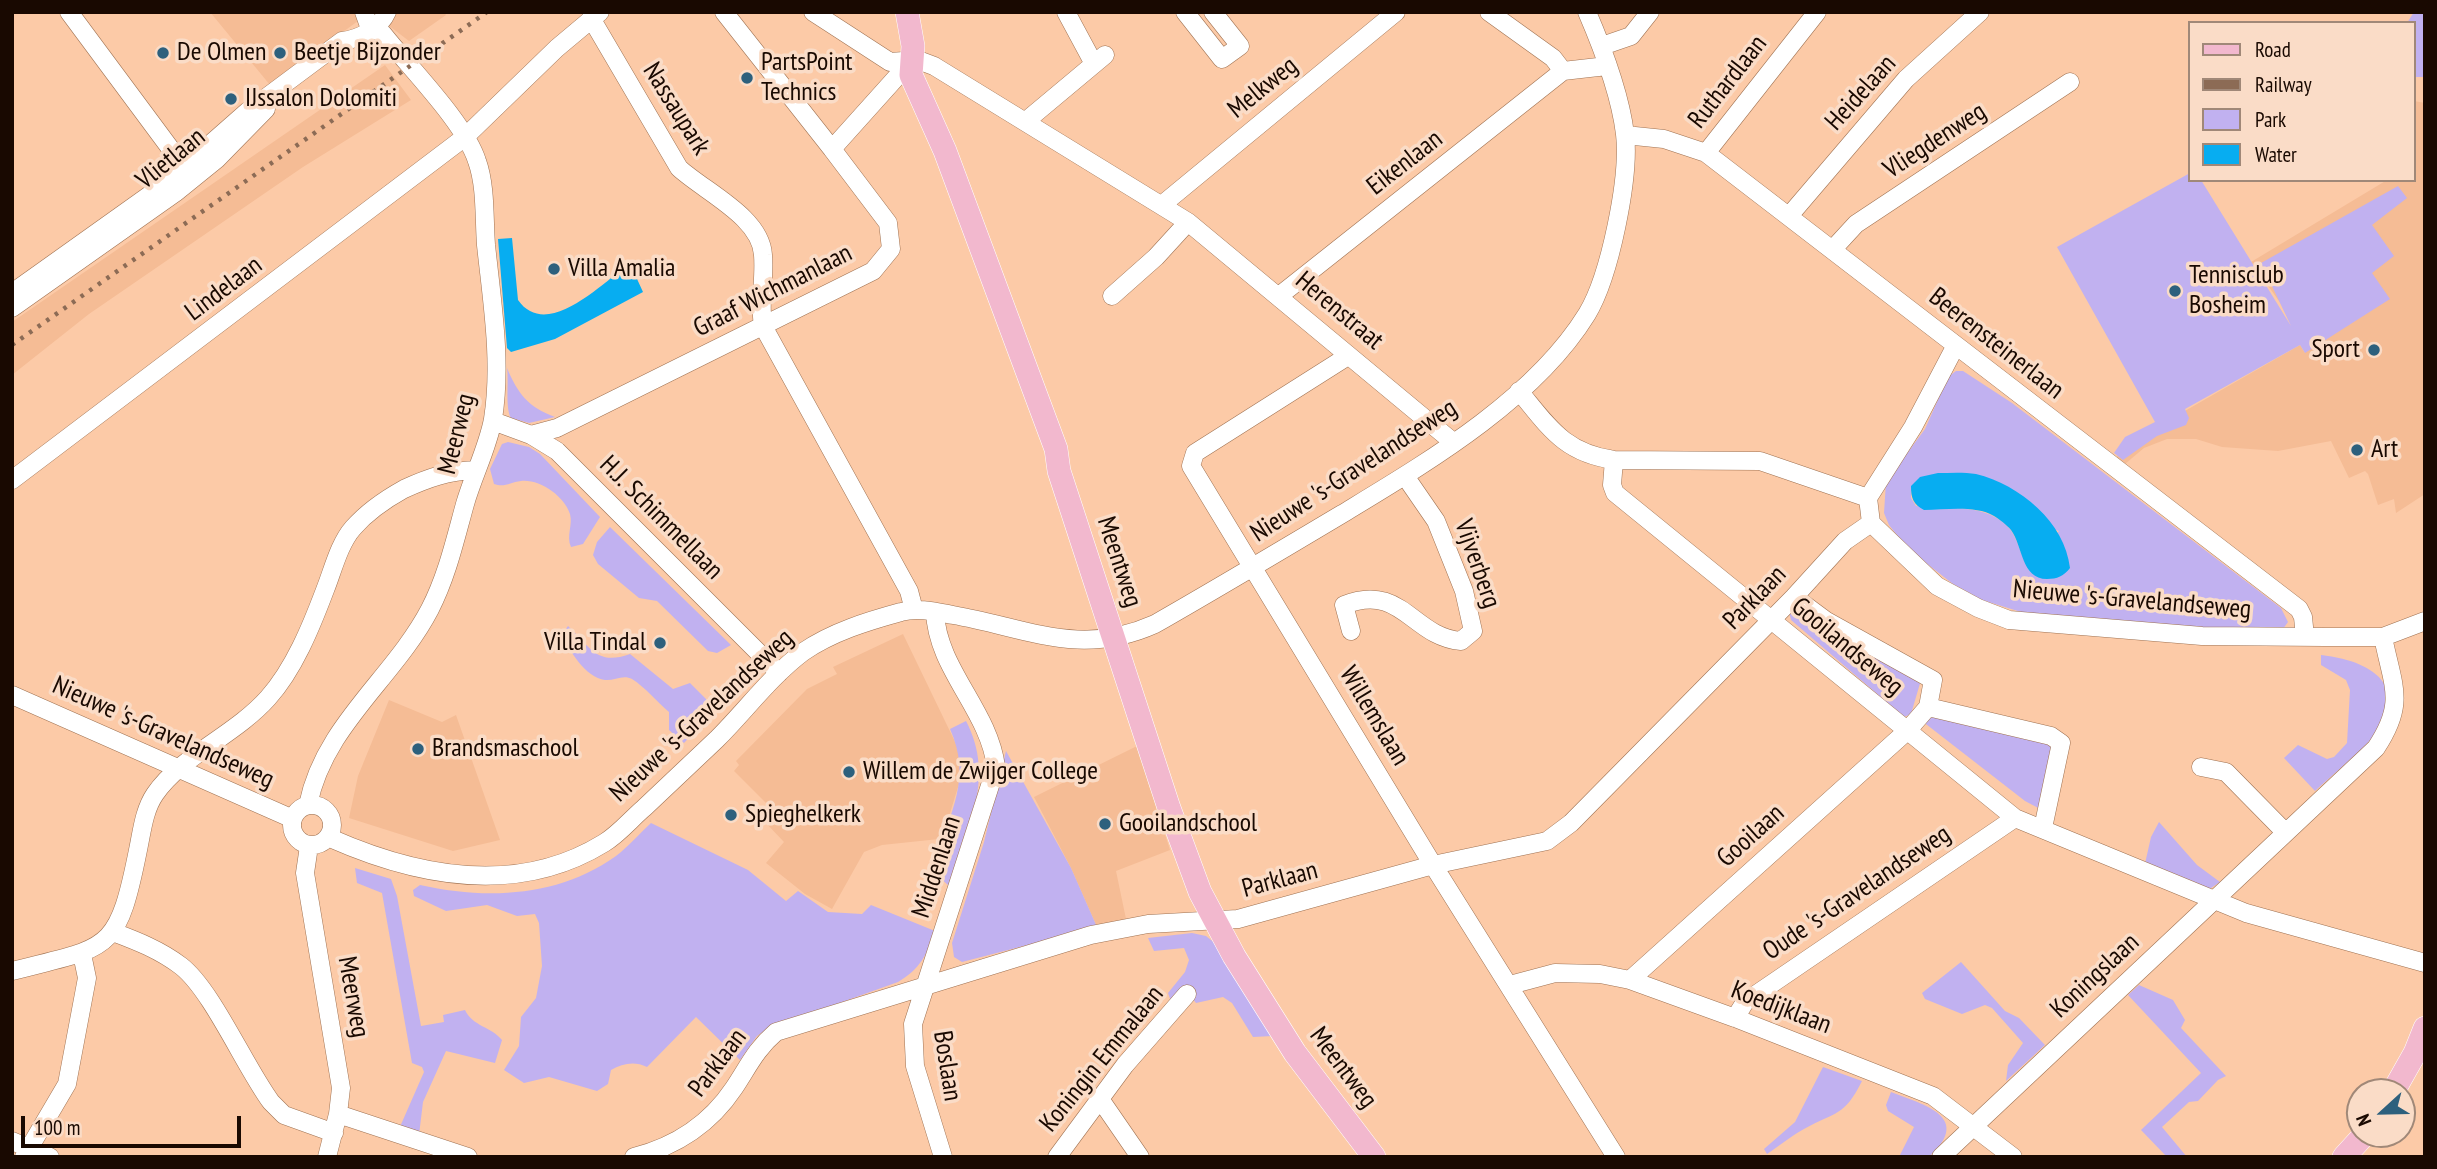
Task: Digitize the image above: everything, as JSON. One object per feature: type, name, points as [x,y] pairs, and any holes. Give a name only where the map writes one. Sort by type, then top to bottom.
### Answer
[{"type":"main road","points":[[906,12],[912,36],[911,61]]},
{"type":"main road","name":"Meentweg","points":[[911,61],[914,82],[944,151],[1056,449],[1059,471],[1169,808],[1200,892],[1234,956],[1295,1053],[1374,1157]]},
{"type":"main road","points":[[2401,1078],[2425,1028]]},
{"type":"street","points":[[69,12],[188,173]]},
{"type":"street","name":"Meerweg","points":[[308,804],[320,768],[335,736],[405,647],[429,610],[447,571],[475,470],[493,421],[496,348],[477,160],[465,137],[383,34],[373,29],[364,12]]},
{"type":"street","points":[[373,29],[383,22],[387,12]]},
{"type":"street","name":"Graaf Wichmanlaan","points":[[531,435],[558,428],[873,271],[891,249],[888,223],[724,12]]},
{"type":"street","points":[[813,12],[890,62],[911,61]]},
{"type":"street","points":[[1026,121],[1099,60],[1066,12]]},
{"type":"street","points":[[1185,12],[1222,59],[1240,47],[1213,12]]},
{"type":"street","name":"Melkweg","points":[[1163,204],[1396,12]]},
{"type":"street","points":[[1489,12],[1553,58],[1563,71],[1607,66]]},
{"type":"street","name":"Nieuwe 's-Gravelandseweg","points":[[330,838],[416,867],[489,878],[525,874],[569,861],[607,842],[719,737],[779,673],[804,652],[834,634],[914,610],[982,620],[1040,636],[1099,641],[1114,639],[1155,624],[1405,476],[1519,391],[1548,362],[1587,313],[1609,259],[1619,208],[1625,135],[1602,46],[1587,12]]},
{"type":"street","points":[[1602,46],[1631,36],[1650,12]]},
{"type":"street","name":"Ruthardlaan","points":[[1706,153],[1817,12]]},
{"type":"street","name":"Heidelaan","points":[[1789,216],[1906,79],[1980,12]]},
{"type":"street","name":"Lindelaan","points":[[12,480],[465,137],[557,47],[596,15]]},
{"type":"street","name":"Nassaupark","points":[[596,15],[679,168],[698,186],[749,220],[763,253],[760,307],[763,326]]},
{"type":"street","name":"Vlietlaan","points":[[12,308],[188,173],[248,111],[342,41],[353,40],[373,29]]},
{"type":"street","points":[[832,149],[911,61]]},
{"type":"street","name":"Herenstraat","points":[[911,61],[934,66],[1163,204],[1279,296],[1453,442]]},
{"type":"street","name":"Eikenlaan","points":[[1279,296],[1563,71]]},
{"type":"street","name":"Vliegdenweg","points":[[1833,249],[1856,225],[2070,82]]},
{"type":"street","name":"Beerensteinerlaan","points":[[1625,135],[1664,139],[1706,153],[2298,609],[2303,617],[2305,637]]},
{"type":"street","name":"Vlietlaan","points":[[12,293],[188,173]]},
{"type":"street","points":[[1112,296],[1156,257],[1188,222]]},
{"type":"street","points":[[763,326],[909,591],[914,610]]},
{"type":"street","points":[[1871,523],[1868,498],[1913,427],[1955,347]]},
{"type":"street","name":"Willemslaan","points":[[1348,356],[1195,453],[1191,466],[1433,865],[1616,1157]]},
{"type":"street","points":[[1519,391],[1567,446],[1591,457],[1614,460],[1760,461],[1868,498]]},
{"type":"street","name":"H.J. Schimmellaan","points":[[493,421],[531,435],[556,452],[779,673]]},
{"type":"street","name":"Gooilandseweg","points":[[1614,460],[1612,485],[1615,493],[2015,818],[2213,901],[2425,962]]},
{"type":"street","points":[[12,971],[82,954],[102,945],[113,932],[128,898],[145,815],[153,796],[180,768],[242,725],[269,696],[289,667],[352,529],[371,511],[429,477],[454,471],[475,470]]},
{"type":"street","name":"Vijverberg","points":[[1352,631],[1344,606],[1362,598],[1383,599],[1447,640],[1461,641],[1473,631],[1464,591],[1436,521],[1405,476]]},
{"type":"street","name":"Nieuwe 's-Gravelandseweg","points":[[1871,523],[1937,586],[1978,608],[2009,620],[2202,636],[2305,637],[2383,637],[2425,621]]},
{"type":"street","name":"Parklaan","points":[[634,1157],[689,1135],[708,1121],[734,1088],[758,1048],[776,1032],[1091,934],[1147,924],[1238,919],[1433,865],[1547,841],[1571,823],[1794,597],[1845,541],[1871,523]]},
{"type":"street","name":"Gooilandseweg","points":[[1794,597],[1825,620],[1933,680],[1928,708],[1907,731]]},
{"type":"street","name":"Middenlaan","points":[[926,984],[996,767],[993,743],[941,646],[935,612]]},
{"type":"street","name":"Koningslaan","points":[[1941,1157],[2376,748],[2392,723],[2396,705],[2383,637]]},
{"type":"street","name":"Nieuwe 's-Gravelandseweg","points":[[12,695],[293,818]]},
{"type":"street","name":"Gooilandseweg","points":[[1928,708],[2051,736],[2061,743],[2043,828]]},
{"type":"street","name":"Gooilaan","points":[[1630,980],[1907,731]]},
{"type":"street","points":[[2201,767],[2226,772],[2285,832]]},
{"type":"street","points":[[308,804],[324,810],[332,828],[330,838],[317,846],[309,846],[296,834],[293,818],[296,811],[308,804]]},
{"type":"street","name":"Oude 's-Gravelandseweg","points":[[1735,1017],[1745,1002],[2015,818]]},
{"type":"street","name":"Meerweg","points":[[309,846],[305,873],[338,1062],[338,1114],[327,1157]]},
{"type":"street","points":[[113,932],[153,948],[183,968],[208,999],[271,1102],[285,1115],[334,1133]]},
{"type":"street","points":[[27,1152],[67,1084],[87,978],[82,954]]},
{"type":"street","name":"Koedijklaan","points":[[1510,985],[1555,973],[1600,974],[1630,980],[1735,1017],[1933,1096],[2013,1157]]},
{"type":"street","name":"Boslaan","points":[[926,984],[913,1024],[915,1066],[943,1157]]},
{"type":"street","name":"Koningin Emmalaan","points":[[1057,1157],[1100,1099],[1187,994]]},
{"type":"street","points":[[1100,1099],[1140,1157]]},
{"type":"street","points":[[338,1114],[468,1157]]},
{"type":"street","points":[[12,1141],[27,1152],[50,1157]]},
{"type":"shaded area","points":[[210,12],[444,12],[446,15],[409,41],[388,25],[365,19],[358,21],[270,85]]},
{"type":"shaded area","points":[[385,65],[411,100],[303,167],[89,314],[12,375],[12,322]]},
{"type":"shaded area","points":[[2416,101],[2425,103],[2425,494],[2396,513],[2394,499],[2378,505],[2368,474],[2365,471],[2349,478],[2331,441],[2278,451],[2222,447],[2196,439],[2167,439],[2144,448],[2125,464],[2116,458],[2129,443],[2300,345],[2305,353],[2299,329],[2251,262],[2384,182],[2416,182]]},
{"type":"shaded area","name":"Willem de Zwijger College","points":[[903,634],[959,750],[962,774],[943,836],[939,839],[882,845],[864,852],[832,909],[805,894],[766,863],[784,842],[763,820],[768,805],[734,771],[739,765],[736,761],[807,689],[837,674],[833,667]]},
{"type":"shaded area","name":"Brandsmaschool","points":[[389,700],[442,722],[456,715],[500,840],[453,851],[349,818],[358,776]]},
{"type":"shaded area","name":"Gooilandschool","points":[[1137,746],[1170,850],[1116,871],[1126,919],[1097,927],[1071,868],[1034,797]]},
{"type":"green space","points":[[2414,12],[2425,12],[2425,77],[2416,77],[2416,21],[2408,21]]},
{"type":"green space","name":"Tennisclub Bosheim","points":[[2188,174],[2188,182],[2202,182],[2291,326],[2261,263],[2398,186],[2407,198],[2372,225],[2394,256],[2372,273],[2390,299],[2305,353],[2300,345],[2185,409],[2189,418],[2186,425],[2157,436],[2123,460],[2114,453],[2125,437],[2155,422],[2057,247]]},
{"type":"green space","points":[[507,368],[525,398],[538,409],[555,417],[529,423],[511,418],[508,408]]},
{"type":"green space","points":[[1956,371],[1963,371],[2012,403],[2281,608],[2288,622],[2283,629],[2273,634],[2034,616],[1982,600],[1953,584],[1908,549],[1889,525],[1884,513],[1886,482],[1925,429],[1948,377]],"holes":[[[1911,487],[2059,531],[2026,565],[2017,541],[2001,521],[1979,511],[1916,506],[1911,498]]]},
{"type":"green space","points":[[508,442],[529,447],[540,454],[600,517],[583,544],[571,547],[570,514],[557,495],[550,490],[528,481],[494,484],[490,469],[502,444]]},
{"type":"green space","points":[[610,527],[731,645],[717,653],[708,651],[657,601],[639,598],[598,564],[593,555],[597,542]]},
{"type":"green space","points":[[1797,607],[1921,680],[1911,714],[1904,717],[1791,620],[1789,612]]},
{"type":"green space","points":[[568,626],[595,653],[610,658],[630,654],[673,689],[690,683],[708,701],[706,720],[684,743],[669,730],[669,712],[637,682],[625,677],[605,680],[584,668],[565,640],[563,633]]},
{"type":"green space","points":[[2321,655],[2349,661],[2374,673],[2383,682],[2388,693],[2389,707],[2380,730],[2315,791],[2284,758],[2298,745],[2327,759],[2334,757],[2347,743],[2350,690],[2346,680],[2321,665]]},
{"type":"green space","points":[[1930,713],[2052,740],[2055,747],[2042,810],[2025,801],[1922,721]]},
{"type":"green space","points":[[966,721],[975,742],[979,783],[976,804],[949,886],[935,873],[935,860],[953,810],[959,779],[959,763],[950,729]]},
{"type":"green space","points":[[1006,751],[1071,868],[1097,927],[962,962],[954,957],[952,943],[984,842]]},
{"type":"green space","points":[[2159,822],[2197,865],[2220,882],[2208,890],[2144,868],[2151,837]]},
{"type":"green space","points":[[651,823],[748,870],[786,901],[798,891],[828,912],[862,914],[871,905],[935,931],[929,947],[922,961],[898,982],[767,1029],[757,1036],[740,1060],[696,1017],[647,1067],[633,1063],[611,1070],[608,1084],[597,1091],[549,1077],[524,1083],[504,1070],[519,1046],[521,1017],[536,998],[542,966],[539,923],[535,914],[517,916],[487,905],[446,911],[414,896],[413,890],[420,885],[471,893],[496,893],[547,887],[594,870],[616,856]]},
{"type":"green space","points":[[355,868],[391,879],[397,896],[421,1026],[444,1022],[443,1015],[465,1010],[472,1020],[502,1040],[495,1063],[446,1051],[423,1102],[419,1135],[399,1129],[424,1072],[422,1067],[412,1063],[382,893],[357,883]]},
{"type":"green space","points":[[1192,933],[1206,936],[1216,944],[1273,1036],[1253,1037],[1232,1003],[1223,997],[1196,1003],[1187,991],[1173,1007],[1168,993],[1185,972],[1189,960],[1184,948],[1154,951],[1148,938]]},
{"type":"green space","points":[[1961,962],[2005,1011],[2019,1018],[2045,1045],[2006,1081],[2008,1065],[2023,1043],[1992,1008],[1985,1005],[1962,1014],[1925,999],[1922,993]]},
{"type":"green space","points":[[2139,985],[2173,1000],[2185,1020],[2181,1028],[2226,1076],[2218,1080],[2198,1101],[2189,1102],[2162,1127],[2187,1157],[2167,1157],[2141,1130],[2201,1073],[2128,995]]},
{"type":"green space","points":[[1823,1067],[1862,1081],[1856,1093],[1838,1112],[1799,1132],[1767,1154],[1764,1149],[1795,1122]]},
{"type":"green space","points":[[1891,1092],[1930,1108],[1945,1122],[1946,1132],[1941,1143],[1929,1157],[1899,1157],[1914,1127],[1888,1111],[1886,1105]]},
{"type":"water","points":[[512,238],[518,300],[530,311],[543,314],[572,306],[624,268],[632,268],[643,292],[555,339],[511,352],[507,348],[498,239]]},
{"type":"water","points":[[1938,473],[1976,474],[1992,479],[2024,496],[2050,521],[2059,535],[2070,568],[2057,578],[2038,578],[2027,568],[2011,530],[1994,516],[1969,509],[1920,508],[1913,500],[1911,486],[1920,477]]},
{"type":"railway","points":[[12,345],[487,12]]},
{"type":"place","name":"De Olmen","points":[[163,53]]},
{"type":"place","name":"Beetje Bijzonder","points":[[280,53]]},
{"type":"place","name":"PartsPoint Technics","points":[[747,78]]},
{"type":"place","name":"IJssalon Dolomiti","points":[[231,99]]},
{"type":"place","name":"Villa Amalia","points":[[554,269]]},
{"type":"place","name":"Tennisclub Bosheim","points":[[2175,291]]},
{"type":"place","name":"Sport","points":[[2374,350]]},
{"type":"place","name":"Art","points":[[2357,450]]},
{"type":"place","name":"Villa Tindal","points":[[660,643]]},
{"type":"place","name":"Brandsmaschool","points":[[418,749]]},
{"type":"place","name":"Willem de Zwijger College","points":[[849,772]]},
{"type":"place","name":"Spieghelkerk","points":[[731,815]]},
{"type":"place","name":"Gooilandschool","points":[[1105,824]]}]
